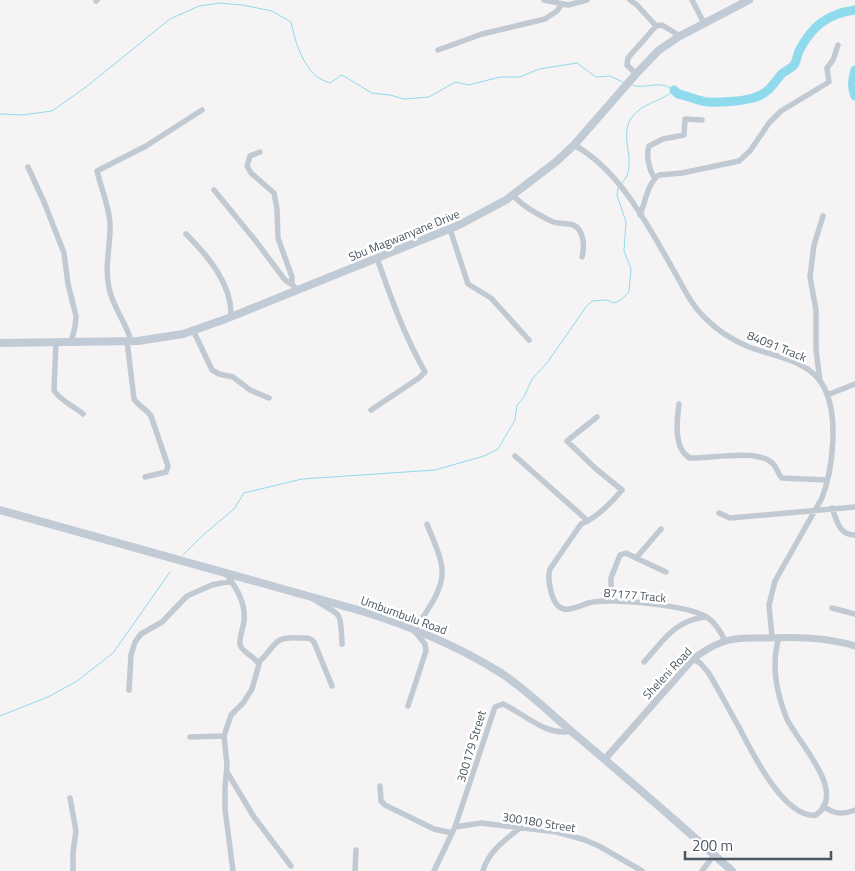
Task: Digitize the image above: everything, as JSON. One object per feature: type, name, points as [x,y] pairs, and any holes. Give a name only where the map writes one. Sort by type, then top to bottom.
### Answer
[{"type":"main road","name":"Sbu Magwanyane Drive","points":[[0,343],[129,341],[157,338],[194,330],[294,288],[450,229],[485,213],[513,196],[540,176],[574,145],[659,50],[680,36],[749,0]]},
{"type":"main road","name":"Umbumbulu Road","points":[[0,510],[383,618],[413,628],[461,650],[502,674],[572,731],[732,871]]},
{"type":"street","points":[[544,0],[562,4],[577,4],[587,0]]},
{"type":"street","points":[[630,0],[656,26],[665,26],[680,36]]},
{"type":"street","points":[[692,0],[704,23]]},
{"type":"street","points":[[438,50],[482,34],[545,18],[557,11],[562,4]]},
{"type":"street","points":[[634,76],[627,65],[628,58],[656,26]]},
{"type":"street","points":[[640,214],[655,178],[664,174],[682,173],[733,163],[745,157],[781,111],[829,82],[827,68],[833,60],[838,45]]},
{"type":"street","points":[[145,477],[166,472],[168,466],[151,416],[134,399],[128,328],[112,301],[108,287],[107,257],[110,223],[97,171],[146,146],[202,110]]},
{"type":"street","points":[[655,178],[651,174],[647,151],[649,146],[664,139],[684,135],[685,119],[702,120]]},
{"type":"street","name":"84091 Track","points":[[574,145],[597,160],[620,186],[640,214],[692,303],[715,327],[740,342],[806,368],[820,381],[827,395],[833,432],[827,480],[822,498],[816,510],[777,575],[771,590],[769,605],[776,637],[774,660],[776,685],[791,728],[824,778],[826,788],[823,806]]},
{"type":"street","points":[[260,152],[250,156],[247,166],[274,193],[277,209],[278,238],[294,288]]},
{"type":"street","points":[[28,167],[64,253],[68,284],[76,316],[76,327],[71,342]]},
{"type":"street","points":[[214,190],[255,240],[284,280],[294,288]]},
{"type":"street","points":[[513,196],[523,205],[554,222],[570,224],[576,227],[583,238],[582,257]]},
{"type":"street","points":[[820,381],[816,350],[817,315],[810,276],[814,245],[823,216]]},
{"type":"street","points":[[450,229],[468,284],[491,298],[529,340]]},
{"type":"street","points":[[186,234],[205,253],[227,288],[231,301],[231,316]]},
{"type":"street","points":[[371,410],[425,372],[409,344],[398,319],[377,258]]},
{"type":"street","points":[[194,330],[212,370],[219,374],[233,377],[250,390],[268,398]]},
{"type":"street","points":[[56,342],[54,390],[58,396],[83,414]]},
{"type":"street","points":[[827,395],[855,384]]},
{"type":"street","points":[[679,404],[678,427],[680,448],[690,458],[735,455],[765,458],[774,464],[782,478],[827,480]]},
{"type":"street","points":[[515,456],[588,521],[622,490],[595,468],[567,441],[597,417]]},
{"type":"street","points":[[719,513],[730,518],[855,507]]},
{"type":"street","points":[[832,508],[842,530],[848,535],[855,535]]},
{"type":"street","name":"87177 Track","points":[[588,521],[581,524],[550,569],[548,576],[549,584],[557,605],[566,609],[586,603],[610,601],[684,610],[708,618]]},
{"type":"street","points":[[408,706],[426,651],[425,644],[413,628],[428,610],[440,583],[442,571],[427,524]]},
{"type":"street","points":[[636,558],[661,529]]},
{"type":"street","points":[[610,601],[611,578],[619,557],[625,553],[666,572]]},
{"type":"street","points":[[226,574],[239,594],[243,606],[244,621],[240,645],[245,652],[259,662]]},
{"type":"street","points":[[129,690],[131,655],[135,642],[141,634],[162,622],[187,596],[212,585],[231,581]]},
{"type":"street","points":[[309,596],[338,614],[341,621],[342,644]]},
{"type":"street","points":[[832,608],[855,614]]},
{"type":"street","points":[[644,662],[682,623],[693,619],[708,618],[720,631],[725,641]]},
{"type":"street","name":"Sheleni Road","points":[[605,759],[693,659],[709,648],[725,641],[740,638],[776,637],[818,638],[855,646]]},
{"type":"street","points":[[233,871],[225,809],[227,772],[224,736],[231,715],[243,703],[252,689],[259,668],[259,662],[283,638],[310,638],[314,642],[332,686]]},
{"type":"street","points":[[693,659],[700,663],[708,672],[761,768],[785,799],[796,809],[809,815],[816,815],[823,806],[840,814],[855,810]]},
{"type":"street","name":"300179 Street","points":[[434,871],[453,830],[494,706],[501,703],[506,704],[535,723],[552,731],[563,733],[572,731]]},
{"type":"street","points":[[190,737],[224,736]]},
{"type":"street","points":[[227,772],[254,816],[290,866]]},
{"type":"street","points":[[380,786],[380,796],[385,806],[434,829],[453,830]]},
{"type":"street","points":[[70,798],[76,831],[72,852],[73,871]]},
{"type":"street","name":"300180 Street","points":[[453,830],[481,823],[557,832],[585,840],[642,871]]},
{"type":"street","points":[[483,871],[486,861],[493,852],[520,828]]},
{"type":"street","points":[[355,871],[356,850]]},
{"type":"street","points":[[702,871],[714,855]]},
{"type":"waterway","points":[[0,114],[22,115],[52,111],[86,87],[170,19],[199,6],[220,3],[272,11],[291,22],[303,58],[316,76],[330,83],[342,75],[372,93],[404,99],[429,97],[455,82],[469,85],[500,77],[520,77],[539,69],[577,63],[596,77],[610,76],[625,83]]},
{"type":"waterway","points":[[674,90],[678,94],[708,102],[737,101],[758,97],[794,65],[804,42],[815,28],[828,18],[855,10]]},
{"type":"waterway","points":[[855,70],[852,83],[855,96]]},
{"type":"waterway","points":[[622,183],[629,167],[627,133],[632,117],[641,108],[674,90],[663,85],[632,85]]},
{"type":"waterway","points":[[183,555],[234,509],[244,493],[302,479],[435,470],[484,456],[498,449],[515,420],[517,405],[524,397],[532,379],[547,363],[586,307],[592,301],[607,300],[614,303],[621,300],[629,292],[631,269],[624,251],[626,222],[617,195],[618,188]]},
{"type":"waterway","points":[[0,716],[48,697],[77,681],[113,653],[170,572]]}]
